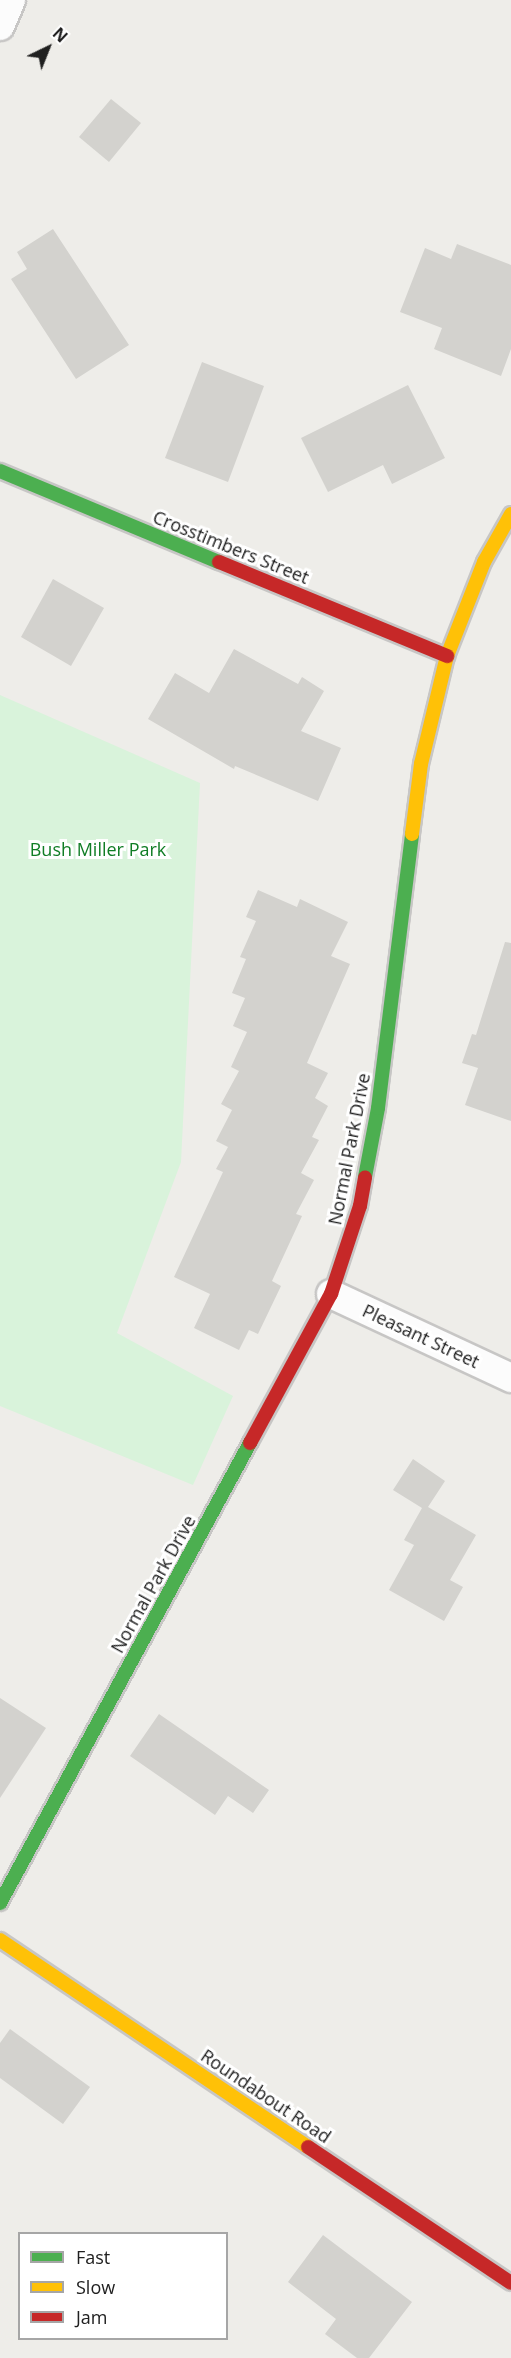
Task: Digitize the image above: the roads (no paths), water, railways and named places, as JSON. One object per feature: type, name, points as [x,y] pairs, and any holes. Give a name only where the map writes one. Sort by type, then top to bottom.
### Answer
[{"type":"street","points":[[0,26],[11,0]]},
{"type":"street","name":"Crosstimbers Street","points":[[0,471],[447,656]]},
{"type":"street","name":"Normal Park Drive","points":[[0,1903],[331,1294],[360,1206],[376,1119],[421,764],[447,656],[484,562],[511,514]]},
{"type":"street","name":"Pleasant Street","points":[[331,1294],[511,1378]]},
{"type":"street","name":"Roundabout Road","points":[[0,1940],[511,2283]]},
{"type":"park label","name":"Bush Miller Park","points":[[98,849]]}]
